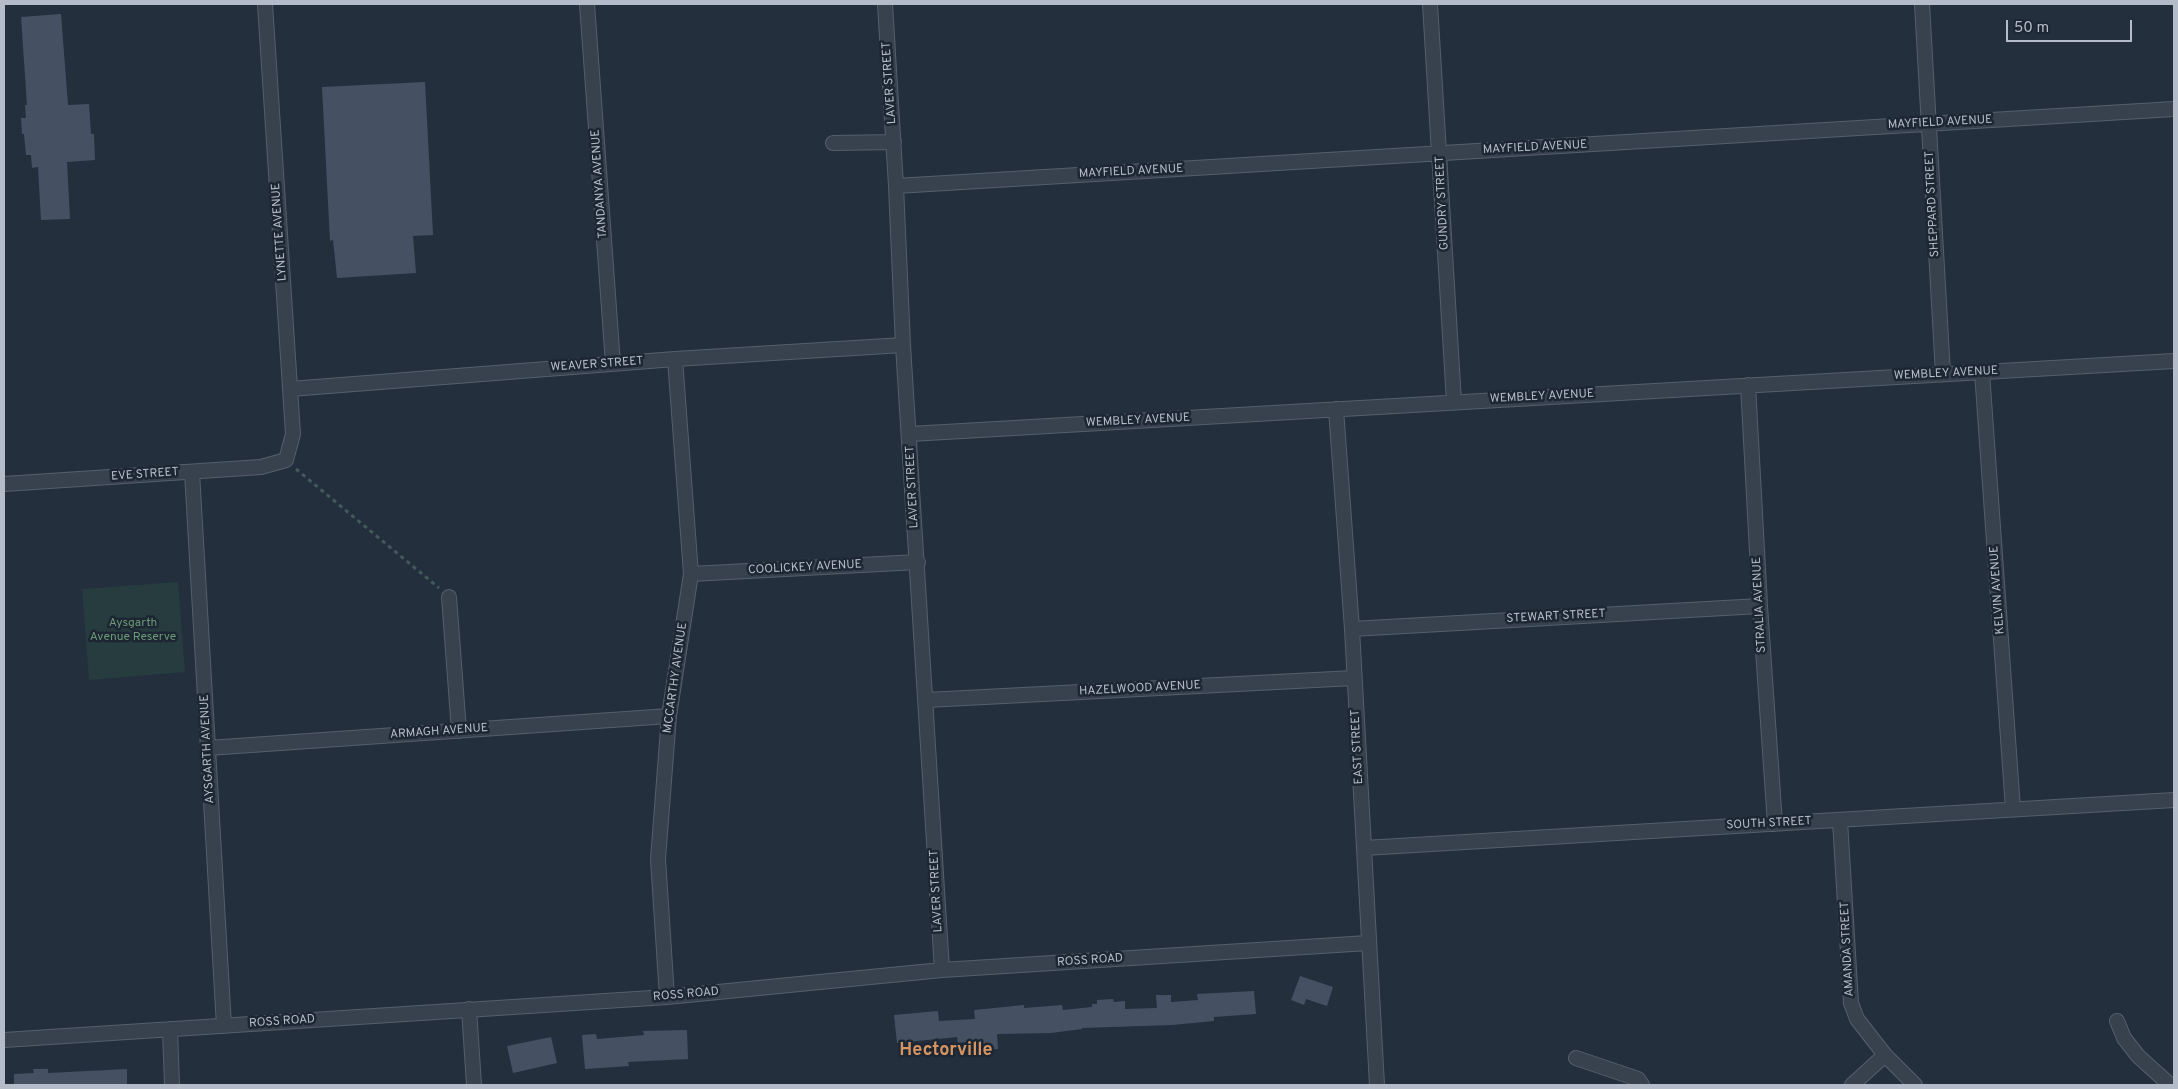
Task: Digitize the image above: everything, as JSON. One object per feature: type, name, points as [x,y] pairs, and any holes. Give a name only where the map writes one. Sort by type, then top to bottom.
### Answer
[{"type":"street","name":"LYNETTE AVENUE","points":[[265,4],[293,434],[286,460]]},
{"type":"street","name":"TANDANYA AVENUE","points":[[587,4],[613,364]]},
{"type":"street","name":"LAVER STREET","points":[[885,4],[894,142],[903,346],[942,970]]},
{"type":"street","name":"GUNDRY STREET","points":[[1430,4],[1454,402]]},
{"type":"street","name":"SHEPPARD STREET","points":[[1922,4],[1943,374]]},
{"type":"street","name":"MAYFIELD AVENUE","points":[[896,186],[2174,109]]},
{"type":"street","points":[[833,143],[894,142]]},
{"type":"street","name":"WEAVER STREET","points":[[290,389],[675,359],[903,346]]},
{"type":"street","name":"MCCARTHY AVENUE","points":[[667,997],[658,859],[669,716],[692,574],[675,359]]},
{"type":"street","name":"WEMBLEY AVENUE","points":[[910,434],[2174,361]]},
{"type":"street","name":"KELVIN AVENUE","points":[[1982,372],[2013,809]]},
{"type":"street","name":"STRALIA AVENUE","points":[[1748,385],[1760,606],[1775,824]]},
{"type":"street","name":"EAST STREET","points":[[1336,409],[1352,629],[1377,1085]]},
{"type":"street","name":"EVE STREET","points":[[4,484],[261,467],[286,460]]},
{"type":"street","name":"AYSGARTH AVENUE","points":[[192,472],[224,1026]]},
{"type":"street","name":"COOLICKEY AVENUE","points":[[692,574],[918,562]]},
{"type":"street","points":[[449,596],[459,730]]},
{"type":"street","name":"STEWART STREET","points":[[1352,629],[1760,606]]},
{"type":"street","name":"HAZELWOOD AVENUE","points":[[926,700],[1354,678]]},
{"type":"street","name":"ARMAGH AVENUE","points":[[208,748],[669,716]]},
{"type":"street","name":"SOUTH STREET","points":[[1364,848],[2174,800]]},
{"type":"street","name":"AMANDA STREET","points":[[1840,821],[1851,1003],[1857,1019],[1885,1055],[1915,1085]]},
{"type":"street","name":"ROSS ROAD","points":[[4,1040],[667,997],[942,970],[1368,943]]},
{"type":"street","points":[[469,1009],[474,1085]]},
{"type":"street","points":[[2117,1021],[2124,1038],[2138,1056],[2170,1085]]},
{"type":"street","points":[[170,1029],[172,1085]]},
{"type":"street","points":[[1852,1085],[1885,1055]]},
{"type":"street","points":[[1576,1058],[1638,1079],[1642,1085]]},
{"type":"path","points":[[286,460],[449,596]]},
{"type":"green space","name":"Aysgarth Avenue Reserve","points":[[178,582],[185,672],[89,680],[82,589]]},
{"type":"building","points":[[61,14],[68,105],[89,104],[91,134],[94,134],[95,160],[67,162],[70,219],[41,220],[38,167],[32,168],[31,155],[26,155],[24,134],[22,134],[21,118],[26,118],[25,105],[27,105],[21,17]]},
{"type":"building","points":[[425,82],[433,235],[413,236],[416,273],[337,278],[333,240],[330,241],[322,87]]},
{"type":"building","points":[[1300,976],[1333,987],[1327,1006],[1306,999],[1304,1005],[1291,1000]]},
{"type":"building","points":[[1254,991],[1256,1014],[1214,1017],[1214,1021],[1172,1025],[1082,1028],[1051,1033],[997,1034],[998,1049],[980,1050],[979,1041],[958,1043],[957,1037],[897,1043],[894,1015],[938,1011],[939,1021],[975,1019],[974,1010],[1024,1005],[1024,1008],[1062,1005],[1063,1010],[1092,1007],[1092,1004],[1097,1004],[1097,1000],[1113,999],[1114,1002],[1125,1001],[1125,1009],[1157,1008],[1156,995],[1171,995],[1171,1002],[1198,1000],[1197,994]]},
{"type":"building","points":[[687,1030],[688,1059],[628,1062],[629,1066],[585,1069],[582,1035],[596,1034],[597,1039],[644,1035],[643,1031]]},
{"type":"building","points":[[551,1037],[557,1063],[513,1073],[507,1046]]},
{"type":"building","points":[[33,1069],[48,1069],[48,1073],[127,1069],[127,1085],[14,1085],[14,1074],[34,1073]]},
{"type":"district","name":"Hectorville","points":[[946,1051]]}]
